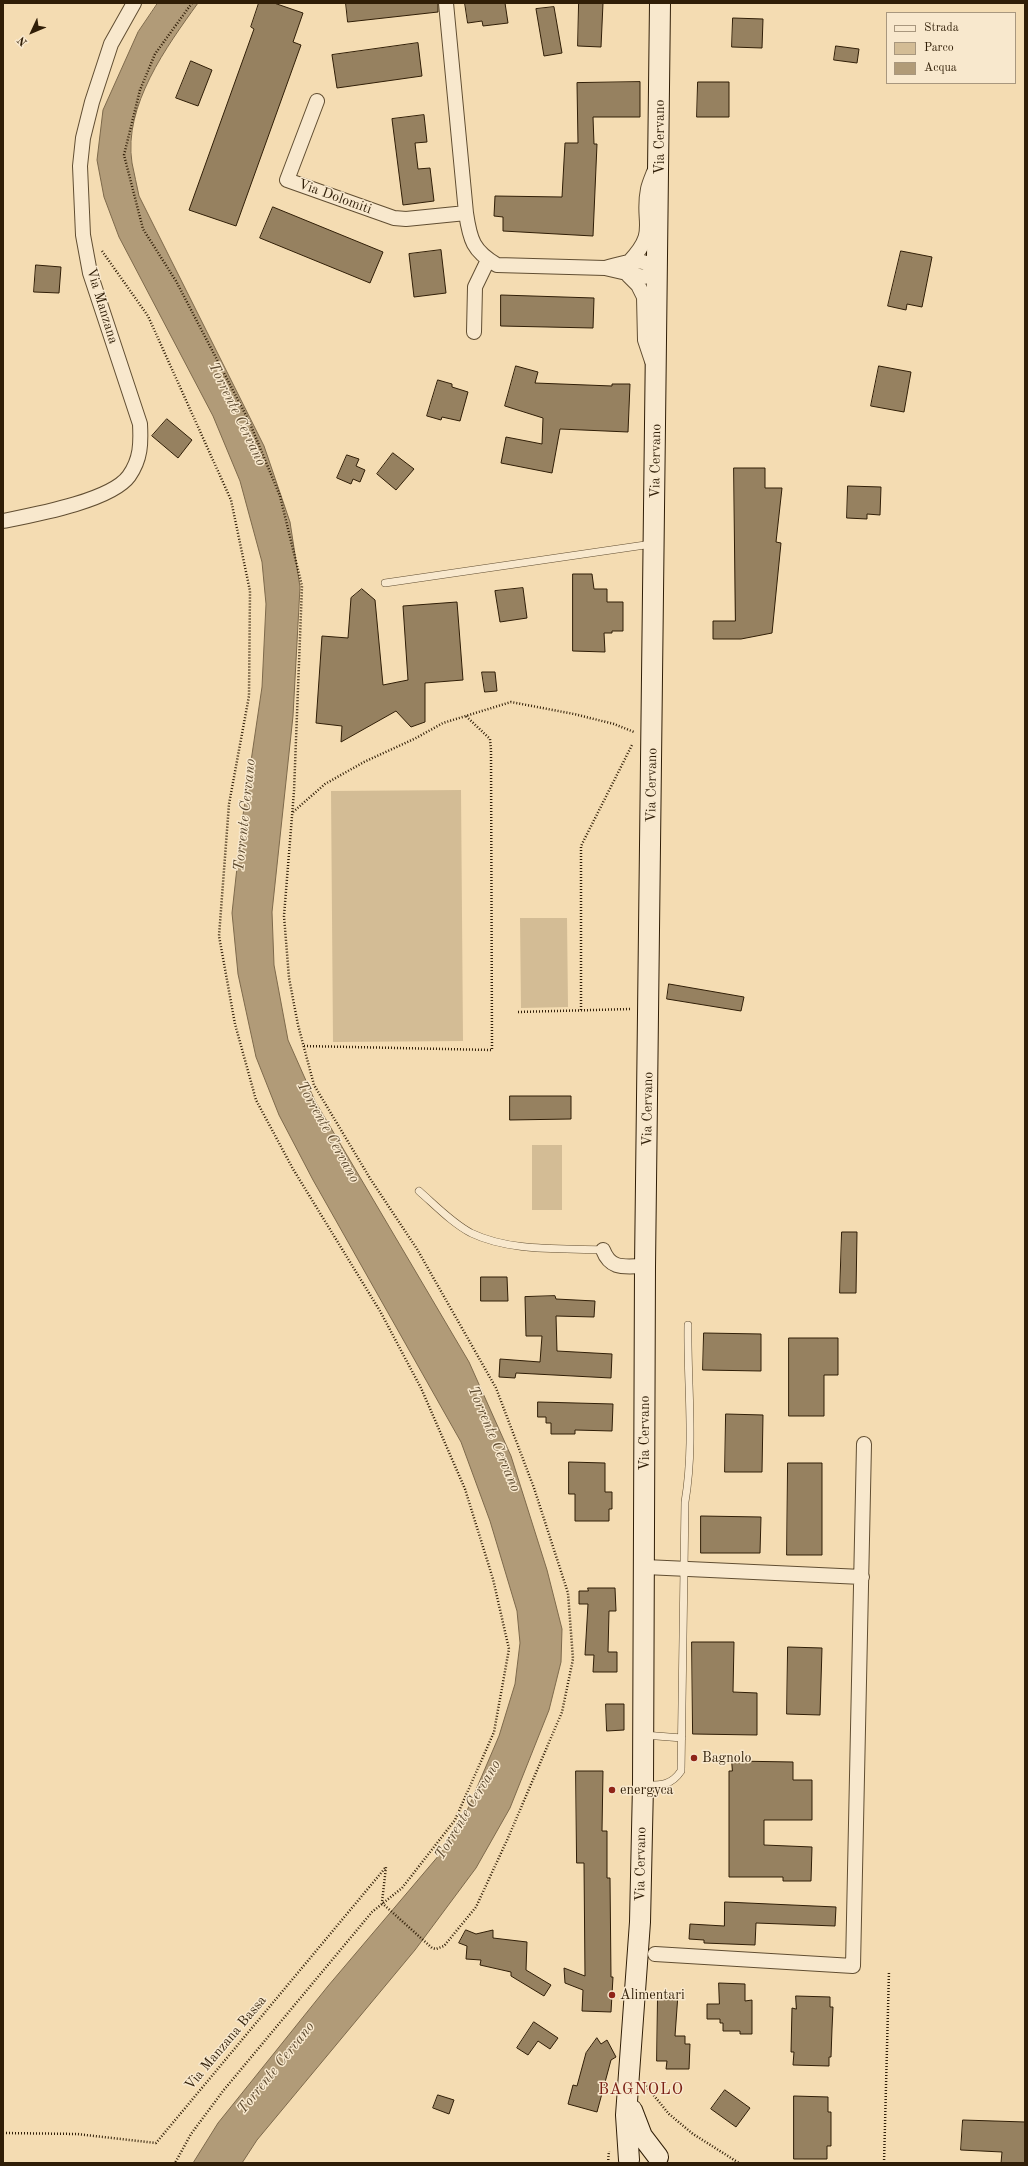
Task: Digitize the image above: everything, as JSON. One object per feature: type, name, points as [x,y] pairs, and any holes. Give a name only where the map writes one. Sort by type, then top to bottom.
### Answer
[{"type":"main road","name":"Via Cervano","points":[[628,2161],[626,2115],[636,2088],[643,1785],[645,1266],[660,156],[660,3]]},
{"type":"main road","points":[[636,2088],[637,2124],[642,2136],[663,2161]]},
{"type":"main road","points":[[628,2161],[643,2154],[663,2161]]},
{"type":"street","name":"Via Manzana","points":[[3,521],[62,508],[95,498],[128,478],[137,462],[141,445],[140,424],[90,273],[83,234],[80,166],[83,138],[92,102],[112,44],[134,3]]},
{"type":"street","points":[[446,3],[468,233],[474,246],[488,260],[497,265],[628,268],[643,260],[650,263],[658,270]]},
{"type":"street","name":"Via Dolomiti","points":[[317,101],[287,180],[394,218],[406,219],[466,213]]},
{"type":"street","points":[[628,268],[645,241],[647,232],[648,190],[660,156]]},
{"type":"street","points":[[474,332],[475,287],[488,260]]},
{"type":"street","points":[[628,268],[644,297],[645,340],[657,376]]},
{"type":"street","points":[[603,1250],[609,1262],[615,1265],[645,1266]]},
{"type":"street","points":[[655,1954],[853,1966],[864,1444]]},
{"type":"street","points":[[645,1567],[862,1577]]},
{"type":"lane","points":[[385,582],[655,544]]},
{"type":"lane","points":[[419,1191],[470,1232],[490,1240],[523,1246],[603,1250]]},
{"type":"lane","points":[[643,1785],[662,1785],[670,1783],[676,1778],[680,1771],[682,1738],[685,1502],[690,1473],[691,1393],[687,1368],[688,1325]]},
{"type":"lane","points":[[643,1734],[682,1738]]},
{"type":"path","points":[[83,234],[103,252],[148,316],[231,500],[248,583],[249,696],[229,804],[219,936],[234,1024],[256,1100],[293,1169],[376,1305],[421,1388],[465,1488],[493,1579],[509,1649],[494,1732],[455,1820],[402,1888],[382,1903],[432,1948],[436,1949],[444,1946],[476,1907],[508,1838],[562,1712],[573,1659],[568,1593],[534,1488],[496,1388],[417,1248],[371,1180],[314,1085],[304,1046],[289,978],[284,916],[293,812],[302,586],[280,496],[249,422],[176,281],[143,229],[124,155],[140,90],[155,54],[192,3]]},
{"type":"path","points":[[293,812],[325,784],[364,762],[416,738],[443,723],[511,702],[574,714],[614,724],[638,734]]},
{"type":"path","points":[[304,1046],[492,1050],[491,750],[490,739],[466,716]]},
{"type":"path","points":[[581,1010],[581,846],[634,741]]},
{"type":"path","points":[[518,1012],[634,1009]]},
{"type":"path","name":"Via Manzana Bassa","points":[[3,2133],[77,2134],[156,2143],[386,1866],[382,1903],[372,1912],[223,2091],[191,2134],[175,2163]]},
{"type":"path","points":[[884,2163],[889,1971]]},
{"type":"path","points":[[636,2088],[693,2134],[739,2163]]},
{"type":"green space","points":[[461,790],[463,1041],[333,1042],[331,791]]},
{"type":"green space","points":[[520,918],[567,918],[568,1007],[521,1008]]},
{"type":"green space","points":[[532,1145],[562,1145],[562,1210],[532,1210]]},
{"type":"water","name":"Torrente Cervano","points":[[158,3],[198,3],[161,57],[141,99],[134,120],[131,142],[132,163],[139,196],[264,446],[290,522],[300,587],[293,716],[272,912],[274,965],[288,1040],[315,1101],[469,1362],[511,1456],[547,1570],[562,1629],[561,1662],[549,1710],[510,1808],[476,1868],[415,1950],[257,2140],[242,2163],[193,2163],[218,2123],[328,1986],[440,1854],[466,1813],[499,1736],[515,1684],[520,1643],[517,1611],[490,1521],[461,1442],[313,1180],[279,1115],[256,1057],[238,974],[232,913],[242,822],[262,687],[266,604],[262,562],[240,481],[213,416],[119,237],[104,197],[97,160],[103,110],[138,32]]},
{"type":"building","points":[[259,3],[274,3],[303,13],[293,42],[301,45],[236,226],[189,210],[254,29],[251,27]]},
{"type":"building","points":[[346,3],[438,3],[438,12],[348,22]]},
{"type":"building","points":[[465,3],[505,3],[508,23],[483,26],[482,21],[468,23]]},
{"type":"building","points":[[579,3],[603,3],[601,47],[578,46]]},
{"type":"building","points":[[554,7],[562,53],[544,56],[536,9]]},
{"type":"building","points":[[733,18],[763,19],[762,48],[732,47]]},
{"type":"building","points":[[418,43],[422,76],[337,88],[332,55]]},
{"type":"building","points":[[836,46],[859,49],[857,63],[834,60]]},
{"type":"building","points":[[191,61],[212,70],[198,106],[176,98]]},
{"type":"building","points":[[640,82],[640,117],[593,117],[594,144],[597,144],[593,236],[503,231],[503,217],[494,216],[495,196],[562,197],[565,143],[578,143],[577,83]]},
{"type":"building","points":[[698,82],[729,82],[729,117],[697,117]]},
{"type":"building","points":[[424,115],[427,142],[415,143],[418,169],[430,168],[434,201],[403,205],[392,119]]},
{"type":"building","points":[[273,207],[383,252],[370,283],[260,238]]},
{"type":"building","points":[[441,250],[446,293],[414,297],[409,254]]},
{"type":"building","points":[[901,251],[932,257],[922,307],[907,304],[906,310],[888,306]]},
{"type":"building","points":[[36,265],[61,267],[59,293],[34,292]]},
{"type":"building","points":[[501,295],[594,298],[593,328],[501,326]]},
{"type":"building","points":[[516,366],[538,372],[535,383],[612,386],[612,384],[630,384],[628,432],[560,429],[552,473],[501,463],[506,437],[542,444],[543,418],[505,406]]},
{"type":"building","points":[[879,366],[911,372],[904,412],[871,406]]},
{"type":"building","points":[[438,380],[452,384],[452,387],[468,392],[460,421],[442,417],[441,420],[427,416]]},
{"type":"building","points":[[167,419],[192,440],[178,458],[152,436]]},
{"type":"building","points":[[393,453],[414,469],[396,490],[377,474]]},
{"type":"building","points":[[347,455],[359,459],[356,466],[365,470],[360,482],[353,479],[351,484],[337,478]]},
{"type":"building","points":[[734,468],[765,468],[765,488],[782,488],[776,542],[781,543],[772,633],[741,639],[713,639],[713,621],[735,621]]},
{"type":"building","points":[[848,486],[881,487],[880,515],[867,514],[867,519],[847,518]]},
{"type":"building","points":[[573,574],[592,574],[594,589],[607,589],[607,602],[623,602],[623,631],[604,633],[605,652],[573,651]]},
{"type":"building","points":[[523,588],[527,618],[500,622],[495,591]]},
{"type":"building","points":[[362,589],[375,600],[383,685],[408,680],[403,606],[457,602],[463,680],[425,683],[425,722],[411,727],[396,711],[341,742],[342,726],[316,723],[322,636],[348,638],[351,598]]},
{"type":"building","points":[[482,672],[495,672],[497,691],[485,692]]},
{"type":"building","points":[[669,984],[744,997],[741,1011],[667,999]]},
{"type":"building","points":[[510,1096],[571,1096],[571,1119],[510,1120]]},
{"type":"building","points":[[842,1232],[857,1232],[856,1293],[840,1293]]},
{"type":"building","points":[[481,1277],[507,1277],[508,1301],[481,1301]]},
{"type":"building","points":[[555,1296],[556,1299],[595,1301],[594,1317],[556,1316],[557,1351],[612,1354],[611,1378],[516,1373],[515,1378],[499,1377],[500,1359],[540,1362],[542,1336],[526,1336],[525,1297]]},
{"type":"building","points":[[704,1333],[761,1334],[761,1371],[703,1370]]},
{"type":"building","points":[[789,1338],[838,1338],[838,1375],[824,1375],[824,1416],[789,1416]]},
{"type":"building","points":[[538,1402],[613,1404],[612,1431],[575,1430],[575,1434],[551,1434],[551,1423],[546,1423],[546,1417],[538,1417]]},
{"type":"building","points":[[726,1414],[763,1415],[762,1472],[725,1472]]},
{"type":"building","points":[[569,1462],[605,1463],[605,1492],[612,1492],[612,1509],[609,1509],[609,1521],[575,1521],[575,1494],[569,1494]]},
{"type":"building","points":[[788,1463],[822,1463],[822,1555],[787,1555]]},
{"type":"building","points":[[701,1516],[761,1517],[760,1553],[701,1553]]},
{"type":"building","points":[[588,1588],[615,1588],[616,1611],[609,1611],[608,1652],[617,1652],[617,1672],[593,1672],[594,1655],[585,1655],[588,1604],[579,1604],[579,1591],[588,1591]]},
{"type":"building","points":[[692,1642],[734,1642],[733,1692],[757,1693],[757,1735],[693,1734]]},
{"type":"building","points":[[788,1647],[822,1648],[820,1715],[787,1714]]},
{"type":"building","points":[[606,1704],[624,1704],[624,1730],[607,1731]]},
{"type":"building","points":[[732,1761],[793,1762],[793,1780],[812,1780],[812,1820],[764,1820],[764,1845],[812,1847],[811,1881],[783,1881],[783,1877],[729,1877],[729,1771],[732,1771]]},
{"type":"building","points":[[576,1771],[603,1771],[602,1831],[607,1831],[607,1878],[610,1878],[611,1977],[613,1977],[611,2012],[582,2011],[583,1990],[565,1983],[564,1968],[585,1976],[584,1863],[577,1863]]},
{"type":"building","points":[[725,1902],[836,1907],[835,1926],[756,1923],[755,1945],[704,1943],[704,1940],[689,1939],[690,1924],[724,1926]]},
{"type":"building","points":[[466,1930],[476,1934],[493,1930],[493,1938],[527,1942],[526,1970],[551,1985],[544,1996],[511,1976],[511,1972],[480,1965],[481,1960],[466,1959],[467,1946],[459,1943]]},
{"type":"building","points":[[719,1983],[745,1984],[745,2001],[752,2000],[752,2034],[740,2034],[740,2031],[723,2031],[723,2023],[720,2023],[720,2019],[707,2019],[707,2004],[719,2004]]},
{"type":"building","points":[[658,1993],[678,1994],[675,2036],[685,2036],[685,2044],[690,2044],[689,2069],[666,2069],[667,2061],[657,2061]]},
{"type":"building","points":[[796,1996],[830,1997],[830,2007],[833,2007],[831,2057],[829,2057],[829,2066],[793,2065],[794,2052],[791,2052],[792,2008],[796,2009]]},
{"type":"building","points":[[534,2022],[558,2038],[550,2049],[538,2041],[528,2055],[517,2048]]},
{"type":"building","points":[[597,2038],[601,2044],[607,2040],[616,2057],[611,2060],[597,2112],[568,2104],[573,2085],[577,2086],[586,2053]]},
{"type":"building","points":[[725,2090],[750,2108],[736,2127],[711,2109]]},
{"type":"building","points":[[438,2095],[454,2100],[449,2114],[433,2108]]},
{"type":"building","points":[[794,2096],[828,2097],[828,2112],[831,2112],[831,2146],[827,2146],[827,2159],[794,2159]]},
{"type":"building","points":[[963,2120],[1025,2122],[1025,2163],[1001,2163],[1002,2152],[961,2150]]},
{"type":"place","name":"Bagnolo","points":[[694,1758]]},
{"type":"place","name":"energyca","points":[[612,1790]]},
{"type":"place","name":"Alimentari","points":[[612,1995]]},
{"type":"district","name":"BAGNOLO","points":[[641,2090]]}]
